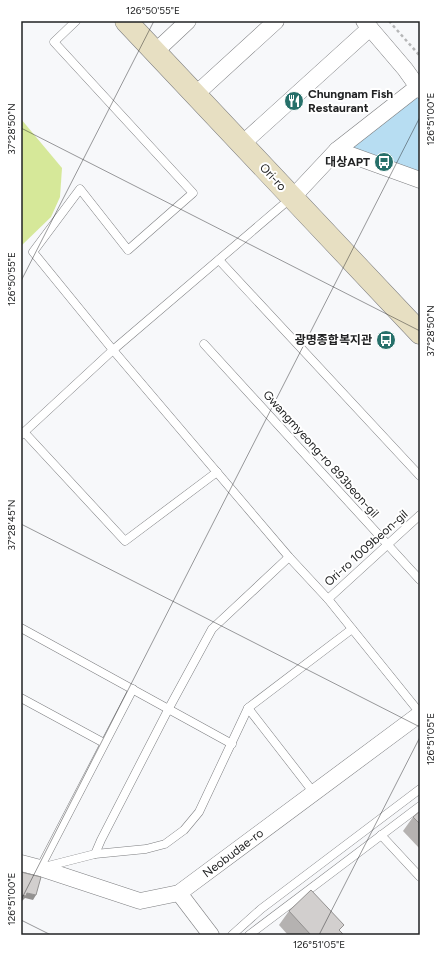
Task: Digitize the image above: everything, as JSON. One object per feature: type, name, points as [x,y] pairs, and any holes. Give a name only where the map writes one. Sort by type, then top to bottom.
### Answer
[{"type":"main road","name":"Ori-ro","points":[[126,21],[420,333]]},
{"type":"street","points":[[155,52],[188,21]]},
{"type":"street","points":[[195,95],[276,21]]},
{"type":"street","points":[[242,144],[367,25],[419,87],[337,150],[292,198]]},
{"type":"street","points":[[337,150],[420,180]]},
{"type":"street","name":"Neobudae-ro","points":[[21,863],[140,901],[179,893],[420,714]]},
{"type":"street","points":[[179,893],[211,935]]},
{"type":"lane","points":[[76,21],[54,42],[192,193],[128,250],[80,189],[33,252],[113,350],[289,557],[328,599],[420,714]]},
{"type":"lane","points":[[217,472],[125,541],[22,434],[113,350],[292,198]]},
{"type":"lane","points":[[219,260],[420,476]]},
{"type":"lane","name":"Gwangmyeong-ro 893beon-gil","points":[[204,344],[420,580]]},
{"type":"lane","name":"Ori-ro 1009beon-gil","points":[[328,599],[420,514]]},
{"type":"lane","points":[[95,854],[169,708],[212,629],[289,557]]},
{"type":"lane","points":[[21,628],[232,744]]},
{"type":"lane","points":[[40,868],[95,854],[146,849],[166,844],[199,812],[248,708],[352,628]]},
{"type":"lane","points":[[40,868],[133,689]]},
{"type":"lane","points":[[21,698],[104,743]]},
{"type":"lane","points":[[248,708],[314,793]]},
{"type":"lane","points":[[232,935],[261,909],[420,789]]},
{"type":"lane","points":[[254,934],[420,806]]},
{"type":"lane","points":[[381,835],[420,877]]},
{"type":"path","points":[[389,21],[420,56]]},
{"type":"green space","points":[[21,119],[62,168],[60,197],[51,217],[21,246]]},
{"type":"water","points":[[416,96],[420,99],[420,172],[350,147]]},
{"type":"building","points":[[420,811],[420,824],[413,817]]},
{"type":"building","points":[[21,872],[41,877],[36,895],[27,893],[26,896],[21,895]]},
{"type":"building","points":[[311,890],[344,925],[339,930],[344,935],[311,935],[289,911]]},
{"type":"place","name":"Chungnam Fish Restaurant","points":[[294,101]]},
{"type":"place","name":"대상APT","points":[[384,162]]},
{"type":"place","name":"광명종합복지관","points":[[386,340]]}]
